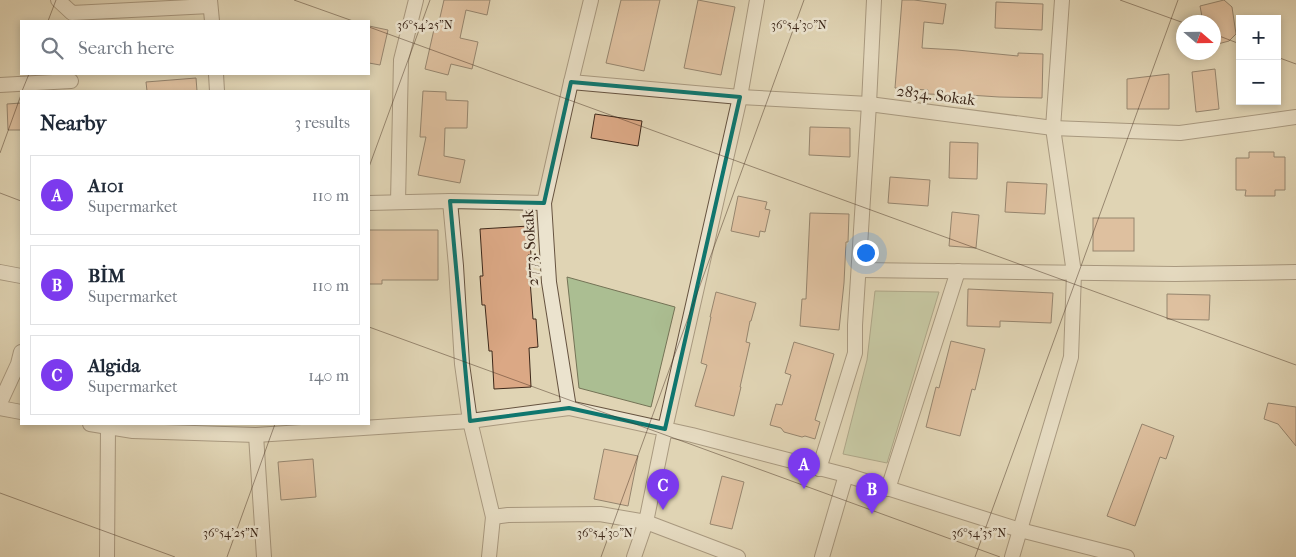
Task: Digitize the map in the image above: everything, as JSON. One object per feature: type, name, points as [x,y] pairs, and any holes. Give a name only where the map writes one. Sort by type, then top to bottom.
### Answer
[{"type":"street","points":[[58,0],[72,17],[210,3],[212,20]]},
{"type":"street","points":[[398,202],[400,60],[416,0]]},
{"type":"street","name":"2773. Sokak","points":[[570,408],[549,282],[544,202],[570,82],[591,0]]},
{"type":"street","points":[[634,557],[646,522],[665,429],[740,97],[757,0]]},
{"type":"street","points":[[819,469],[855,353],[855,325],[870,104],[874,0]]},
{"type":"street","points":[[1012,557],[1071,358],[1074,273],[1052,128],[1062,0]]},
{"type":"street","points":[[216,75],[217,90]]},
{"type":"street","points":[[0,85],[71,82]]},
{"type":"street","name":"2834. Sokak","points":[[570,82],[740,97],[870,104],[1052,128],[1180,133],[1296,117]]},
{"type":"street","points":[[450,201],[462,364],[470,421],[493,517],[489,557]]},
{"type":"street","points":[[370,203],[450,201],[544,202]]},
{"type":"street","points":[[859,270],[1175,274],[1296,272]]},
{"type":"street","points":[[888,489],[958,271]]},
{"type":"street","points":[[0,272],[20,276]]},
{"type":"street","points":[[0,404],[20,356]]},
{"type":"street","points":[[0,408],[20,412]]},
{"type":"street","points":[[96,425],[132,431],[256,435],[470,421],[570,408],[665,429],[846,475],[1020,530],[1127,557]]},
{"type":"street","points":[[107,557],[108,427]]},
{"type":"street","points":[[256,435],[264,557]]},
{"type":"street","points":[[822,557],[846,475]]},
{"type":"street","points":[[493,517],[508,515],[600,514],[646,522],[738,557]]},
{"type":"highlighted area","points":[[571,82],[740,97],[665,429],[569,408],[470,421],[450,201],[544,203]]},
{"type":"green space","points":[[567,277],[675,307],[651,407],[579,388]]},
{"type":"green space","points":[[875,291],[939,292],[887,463],[843,454],[867,360]]},
{"type":"building","points":[[444,0],[490,0],[487,15],[466,10],[460,38],[478,42],[472,69],[451,64],[448,75],[425,69],[435,25],[438,26]]},
{"type":"building","points":[[621,0],[660,0],[644,71],[606,63]]},
{"type":"building","points":[[698,0],[735,7],[721,75],[684,68]]},
{"type":"building","points":[[902,0],[946,4],[943,24],[924,22],[922,48],[1018,56],[1018,53],[1043,54],[1042,98],[928,94],[928,90],[895,88]]},
{"type":"building","points":[[1224,0],[1232,7],[1236,34],[1229,41],[1221,43],[1221,15],[1202,15],[1200,6]]},
{"type":"building","points":[[996,2],[1043,4],[1042,30],[995,28]]},
{"type":"building","points":[[370,26],[388,30],[380,65],[370,63]]},
{"type":"building","points":[[1215,69],[1219,109],[1196,112],[1192,72]]},
{"type":"building","points":[[1169,74],[1169,109],[1127,109],[1127,79]]},
{"type":"building","points":[[196,78],[197,90],[147,90],[146,82]]},
{"type":"building","points":[[423,91],[446,92],[446,100],[468,101],[467,128],[445,128],[444,156],[465,160],[460,183],[418,175],[426,137],[420,137]]},
{"type":"building","points":[[20,103],[20,130],[8,130],[7,104]]},
{"type":"building","points":[[595,114],[642,121],[638,146],[591,138]]},
{"type":"building","points":[[810,127],[850,128],[850,157],[809,155]]},
{"type":"building","points":[[950,142],[978,143],[977,179],[949,178]]},
{"type":"building","points":[[1249,152],[1274,152],[1274,157],[1285,157],[1285,190],[1275,190],[1275,196],[1245,196],[1246,190],[1236,190],[1236,158],[1249,158]]},
{"type":"building","points":[[890,177],[930,180],[928,206],[888,203]]},
{"type":"building","points":[[1007,182],[1047,184],[1045,214],[1005,212]]},
{"type":"building","points":[[738,196],[767,202],[765,209],[770,210],[765,232],[760,231],[759,237],[731,231]]},
{"type":"building","points":[[952,212],[979,215],[976,248],[949,246]]},
{"type":"building","points":[[810,213],[849,214],[839,330],[800,326],[802,299],[806,299]]},
{"type":"building","points":[[1093,218],[1134,218],[1134,251],[1093,251]]},
{"type":"building","points":[[529,226],[531,255],[528,255],[533,319],[536,319],[538,347],[529,348],[531,387],[494,389],[492,351],[489,351],[485,305],[482,305],[480,276],[483,276],[480,229]]},
{"type":"building","points":[[370,230],[438,230],[438,280],[382,280],[382,284],[370,284]]},
{"type":"building","points":[[968,289],[1053,293],[1051,323],[1000,321],[1000,327],[967,326]]},
{"type":"building","points":[[716,292],[756,303],[750,321],[746,342],[750,343],[734,416],[695,406],[707,365],[701,363]]},
{"type":"building","points":[[1167,294],[1210,295],[1209,320],[1167,319]]},
{"type":"building","points":[[951,341],[985,349],[975,390],[972,389],[960,436],[926,427],[936,387],[939,388]]},
{"type":"building","points":[[794,342],[834,354],[815,420],[820,422],[815,439],[784,432],[781,428],[770,425],[776,404],[782,405],[791,375],[785,373]]},
{"type":"building","points":[[1268,403],[1296,407],[1296,446],[1278,424],[1264,419]]},
{"type":"building","points":[[1142,424],[1174,436],[1166,459],[1160,457],[1135,526],[1107,516]]},
{"type":"building","points":[[604,449],[638,456],[628,506],[594,499]]},
{"type":"building","points":[[313,459],[316,497],[281,500],[278,462]]},
{"type":"building","points":[[722,476],[744,482],[732,529],[710,524]]},
{"type":"place","name":"A101","points":[[804,489]]},
{"type":"place","name":"Algida","points":[[663,510]]},
{"type":"place","name":"BİM","points":[[872,514]]}]
